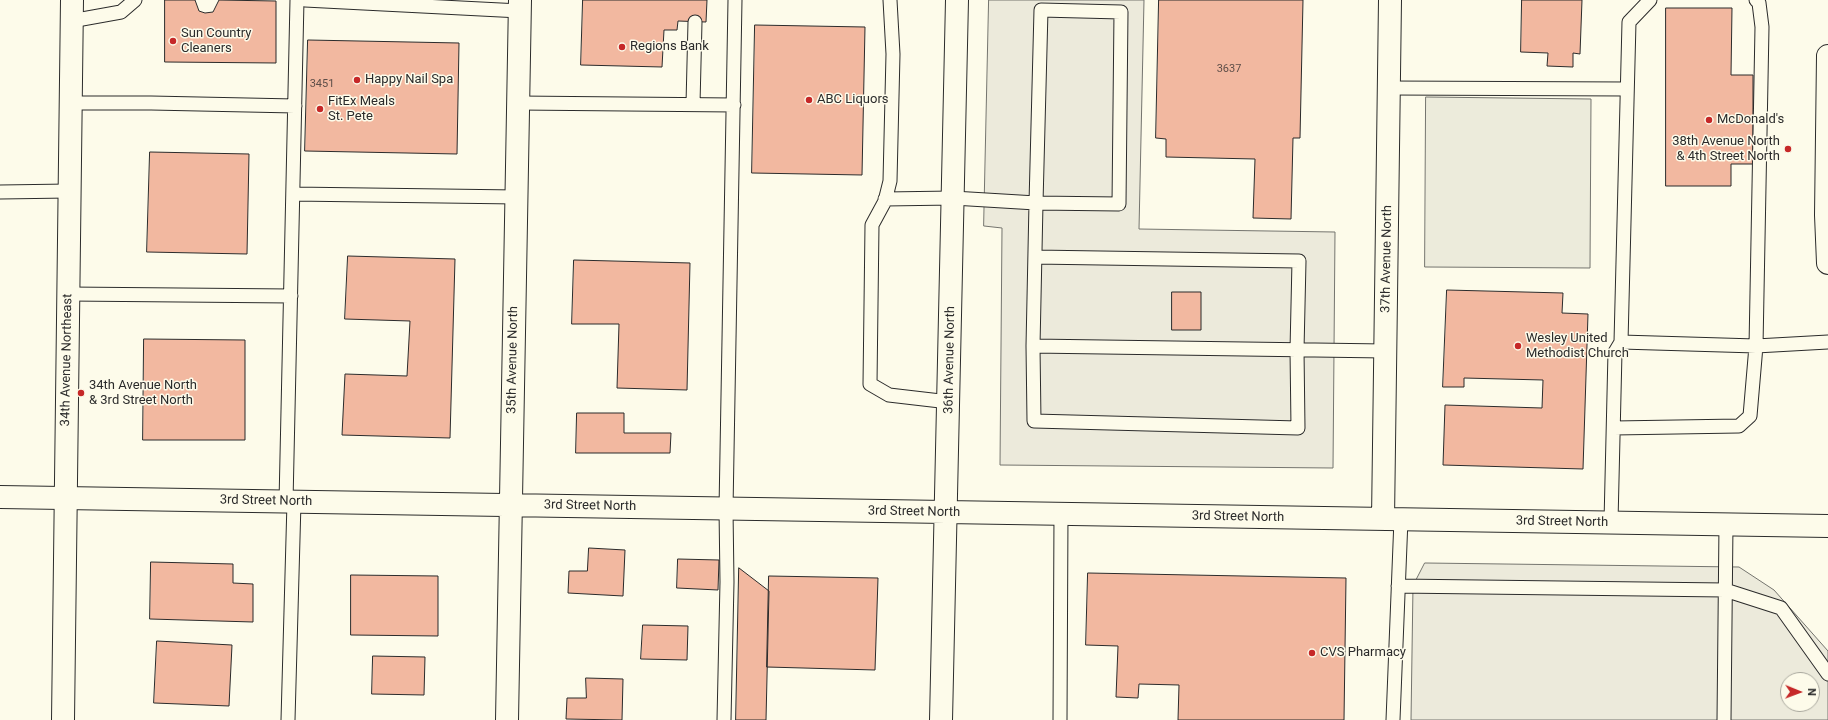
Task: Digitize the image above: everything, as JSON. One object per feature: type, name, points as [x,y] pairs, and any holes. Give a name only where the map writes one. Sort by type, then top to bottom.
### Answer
[{"type":"street","name":"34th Avenue Northeast","points":[[63,720],[72,0]]},
{"type":"street","name":"36th Avenue North","points":[[941,720],[947,512],[957,0]]},
{"type":"street","name":"37th Avenue North","points":[[1390,0],[1386,351],[1392,519]]},
{"type":"street","name":"35th Avenue North","points":[[507,720],[520,6]]},
{"type":"street","points":[[1828,56],[1826,215],[1828,263]]},
{"type":"street","name":"3rd Street North","points":[[0,497],[1828,526]]},
{"type":"lane","points":[[71,21],[121,12],[135,0]]},
{"type":"lane","points":[[288,720],[291,296],[297,0]]},
{"type":"lane","points":[[305,0],[520,6]]},
{"type":"lane","points":[[724,720],[727,582],[726,509],[736,0]]},
{"type":"lane","points":[[890,0],[893,54],[891,165],[890,181],[885,199],[872,225],[870,384],[889,395],[949,402]]},
{"type":"lane","points":[[1611,522],[1615,352],[1621,342],[1629,22],[1650,0]]},
{"type":"lane","points":[[1614,428],[1739,426],[1750,416],[1756,346],[1762,27],[1759,3],[1756,0]]},
{"type":"lane","points":[[885,199],[953,198],[1036,203],[1119,204],[1121,12],[1041,10],[1036,203],[1033,346],[1034,421],[1298,428],[1297,350],[1299,261],[1035,257]]},
{"type":"lane","points":[[693,104],[695,22]]},
{"type":"lane","points":[[1389,88],[1627,89]]},
{"type":"lane","points":[[518,102],[734,105]]},
{"type":"lane","points":[[70,103],[295,106]]},
{"type":"lane","points":[[0,192],[69,191]]},
{"type":"lane","points":[[293,194],[516,197]]},
{"type":"lane","points":[[68,294],[291,296]]},
{"type":"lane","points":[[1621,342],[1756,346],[1828,342]]},
{"type":"lane","points":[[1033,346],[1386,351]]},
{"type":"lane","points":[[1060,720],[1061,514]]},
{"type":"lane","points":[[1392,519],[1398,586],[1393,720]]},
{"type":"lane","points":[[1724,720],[1726,524]]},
{"type":"lane","points":[[1398,586],[1725,590],[1781,608],[1828,674]]},
{"type":"shaded area","points":[[989,0],[1144,0],[1139,229],[1335,232],[1333,468],[1000,465],[1002,228],[984,226]]},
{"type":"shaded area","points":[[1426,97],[1591,99],[1590,268],[1425,267]]},
{"type":"shaded area","points":[[1425,563],[1739,567],[1774,590],[1828,651],[1828,720],[1411,720],[1413,586]]},
{"type":"building","points":[[165,0],[195,0],[199,11],[205,13],[213,12],[219,0],[276,1],[276,63],[165,62]]},
{"type":"building","name":"Regions Bank","points":[[583,0],[707,0],[706,22],[678,21],[677,30],[664,30],[662,67],[581,65]]},
{"type":"building","points":[[1159,0],[1303,0],[1300,138],[1293,138],[1291,219],[1253,218],[1255,159],[1166,157],[1166,139],[1156,138]]},
{"type":"building","points":[[1522,0],[1582,0],[1580,54],[1573,53],[1573,67],[1547,66],[1548,53],[1521,52]]},
{"type":"building","name":"McDonald's","points":[[1666,8],[1732,8],[1731,75],[1753,75],[1753,164],[1731,164],[1731,186],[1666,186]]},
{"type":"building","name":"ABC Liquors","points":[[755,25],[865,27],[862,175],[752,173]]},
{"type":"building","points":[[308,40],[459,43],[457,154],[305,151]]},
{"type":"building","points":[[150,152],[249,154],[247,254],[147,252]]},
{"type":"building","points":[[348,256],[455,259],[450,438],[342,435],[345,374],[407,376],[410,321],[345,319]]},
{"type":"building","points":[[574,260],[690,263],[687,390],[617,388],[619,324],[572,324]]},
{"type":"building","points":[[1447,290],[1563,293],[1562,313],[1588,314],[1583,469],[1443,465],[1445,405],[1542,408],[1543,380],[1464,378],[1464,387],[1443,387]]},
{"type":"building","points":[[1172,292],[1201,292],[1201,330],[1172,330]]},
{"type":"building","points":[[144,339],[245,340],[245,440],[143,440]]},
{"type":"building","points":[[577,413],[624,413],[624,433],[671,433],[670,453],[576,453]]},
{"type":"building","points":[[589,548],[625,550],[623,596],[568,593],[569,571],[587,571]]},
{"type":"building","points":[[678,559],[719,560],[718,590],[677,588]]},
{"type":"building","points":[[151,562],[233,564],[233,583],[253,584],[253,622],[150,619]]},
{"type":"building","points":[[739,568],[769,591],[766,720],[736,720]]},
{"type":"building","points":[[1088,573],[1346,578],[1344,720],[1178,720],[1179,685],[1139,684],[1138,698],[1116,697],[1118,646],[1086,645]]},
{"type":"building","points":[[351,575],[438,576],[438,636],[351,635]]},
{"type":"building","points":[[769,576],[878,578],[875,670],[767,667]]},
{"type":"building","points":[[643,625],[688,626],[687,660],[641,659]]},
{"type":"building","points":[[157,641],[232,645],[229,706],[154,703]]},
{"type":"building","points":[[373,656],[425,657],[424,695],[372,694]]},
{"type":"building","points":[[586,678],[623,679],[622,720],[566,719],[567,698],[586,698]]},
{"type":"place","name":"Sun Country Cleaners","points":[[173,41]]},
{"type":"place","name":"Regions Bank","points":[[622,47]]},
{"type":"place","name":"Happy Nail Spa","points":[[357,80]]},
{"type":"place","name":"ABC Liquors","points":[[809,100]]},
{"type":"place","name":"FitEx Meals St. Pete","points":[[320,109]]},
{"type":"place","name":"McDonald's","points":[[1709,120]]},
{"type":"place","name":"38th Avenue North & 4th Street North","points":[[1788,149]]},
{"type":"place","name":"Wesley United Methodist Church","points":[[1518,346]]},
{"type":"place","name":"34th Avenue North & 3rd Street North","points":[[81,393]]},
{"type":"place","name":"CVS Pharmacy","points":[[1312,653]]}]
